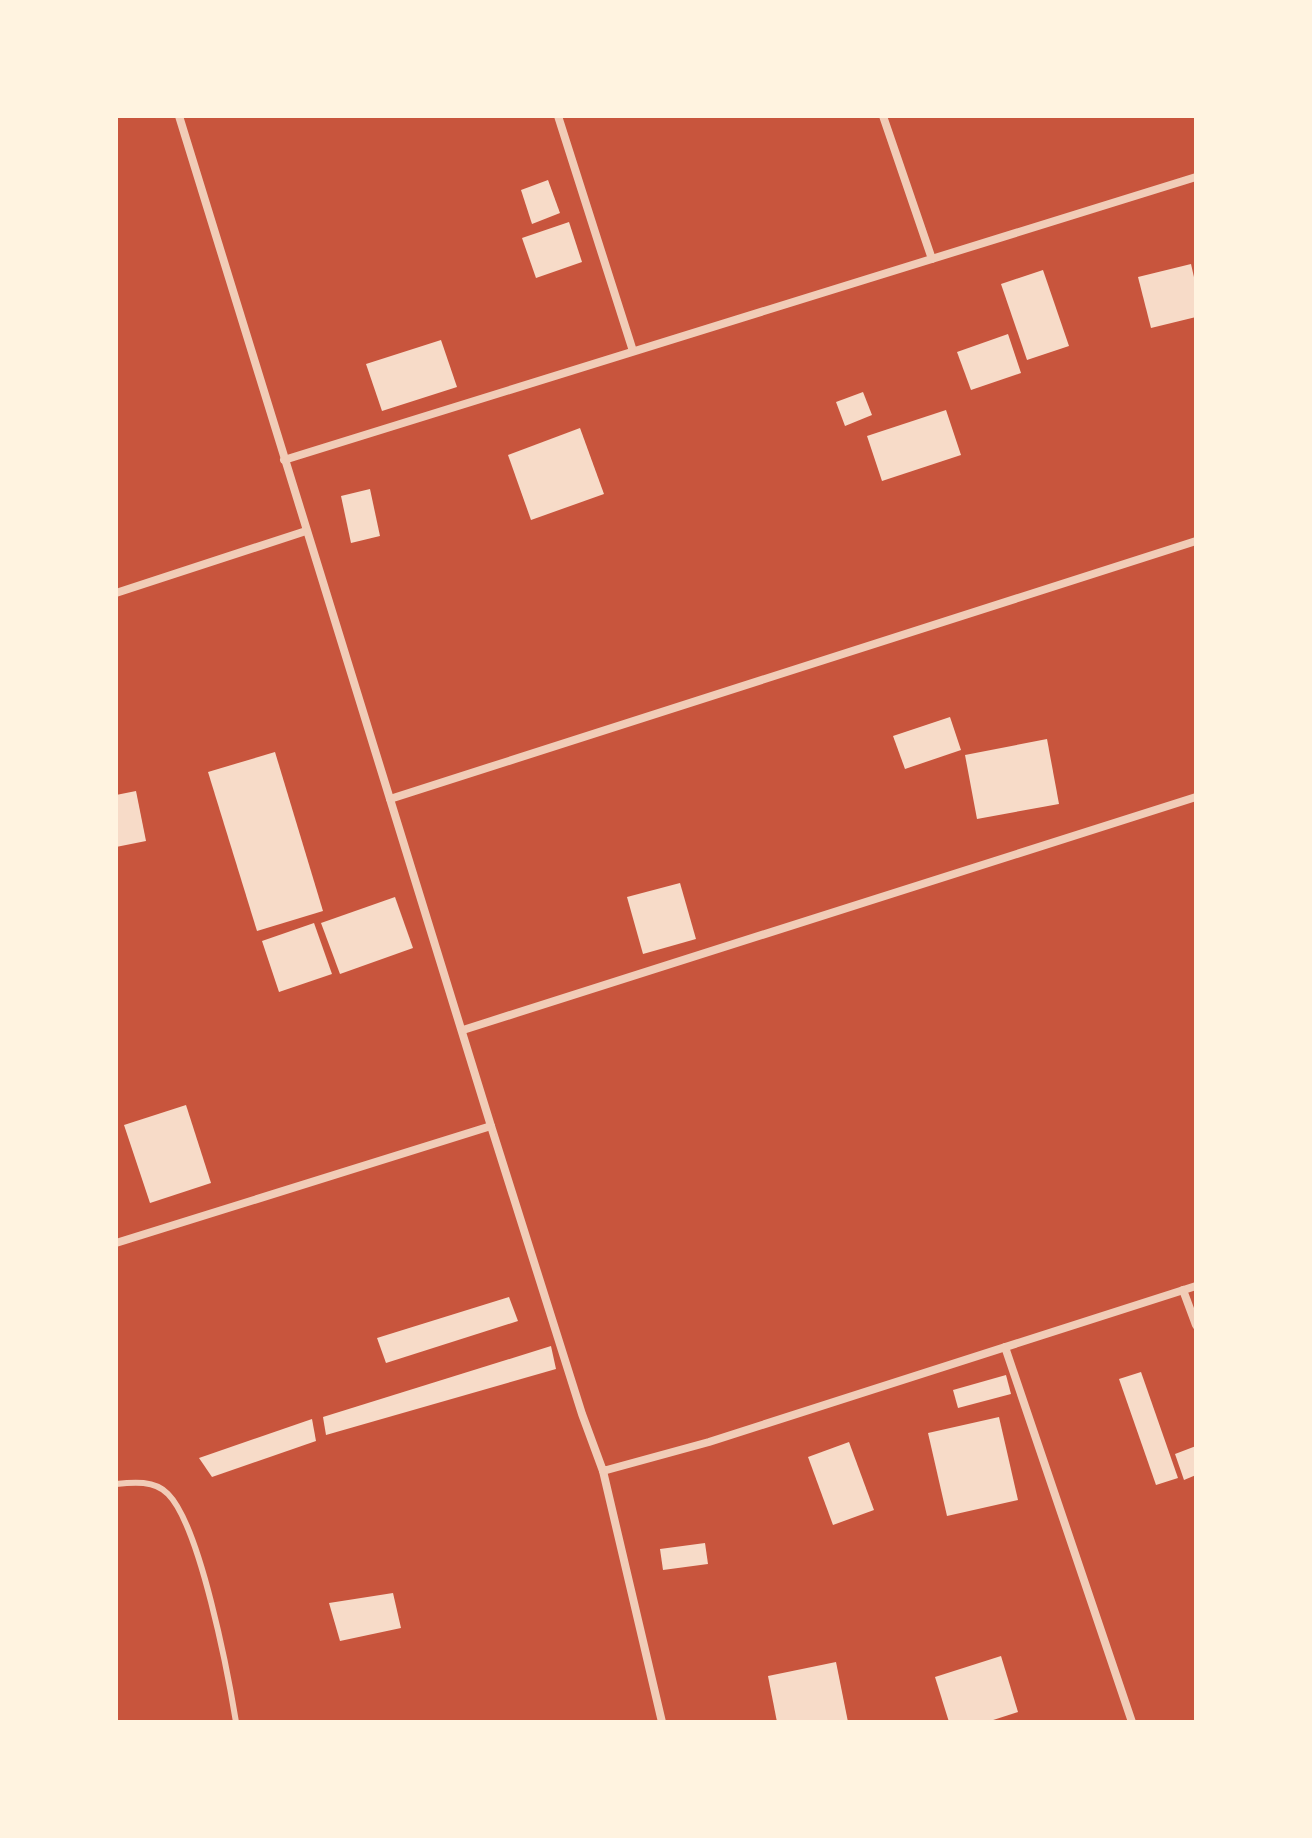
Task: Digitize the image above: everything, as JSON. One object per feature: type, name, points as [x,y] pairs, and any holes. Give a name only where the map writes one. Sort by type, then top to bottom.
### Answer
[{"type":"street","points":[[179,116],[491,1126],[603,1471],[662,1722]]},
{"type":"street","points":[[558,116],[633,351]]},
{"type":"street","points":[[883,116],[932,259]]},
{"type":"street","points":[[284,460],[1196,177]]},
{"type":"street","points":[[116,593],[306,531]]},
{"type":"street","points":[[390,799],[1196,541]]},
{"type":"street","points":[[463,1030],[1196,797]]},
{"type":"street","points":[[116,1243],[491,1126]]},
{"type":"street","points":[[603,1471],[709,1442],[1196,1286]]},
{"type":"street","points":[[1183,1290],[1196,1325]]},
{"type":"street","points":[[1005,1347],[1132,1722]]},
{"type":"lane","points":[[116,1484],[138,1481],[166,1491],[179,1507],[195,1548],[226,1663],[236,1722]]},
{"type":"building","points":[[548,180],[560,213],[532,224],[521,190]]},
{"type":"building","points":[[569,222],[582,262],[536,278],[522,238]]},
{"type":"building","points":[[1191,264],[1196,286],[1196,317],[1151,328],[1138,277]]},
{"type":"building","points":[[1043,270],[1069,346],[1027,360],[1001,284]]},
{"type":"building","points":[[1008,334],[1021,373],[971,390],[957,352]]},
{"type":"building","points":[[441,340],[457,387],[382,411],[366,364]]},
{"type":"building","points":[[863,392],[872,415],[845,426],[836,402]]},
{"type":"building","points":[[946,410],[961,455],[882,481],[867,436]]},
{"type":"building","points":[[580,428],[604,494],[531,520],[508,455]]},
{"type":"building","points":[[370,489],[380,536],[351,543],[341,496]]},
{"type":"building","points":[[950,717],[961,750],[905,769],[893,736]]},
{"type":"building","points":[[1047,739],[1059,804],[977,819],[965,755]]},
{"type":"building","points":[[275,752],[323,911],[257,931],[208,772]]},
{"type":"building","points":[[136,791],[146,841],[116,847],[116,795]]},
{"type":"building","points":[[680,883],[696,939],[643,954],[627,897]]},
{"type":"building","points":[[395,897],[413,948],[340,974],[321,923]]},
{"type":"building","points":[[314,923],[332,974],[279,992],[262,941]]},
{"type":"building","points":[[186,1105],[211,1183],[150,1203],[124,1125]]},
{"type":"building","points":[[509,1297],[518,1321],[386,1363],[377,1338]]},
{"type":"building","points":[[551,1346],[556,1369],[326,1435],[323,1417]]},
{"type":"building","points":[[1141,1372],[1178,1478],[1156,1485],[1119,1379]]},
{"type":"building","points":[[1006,1375],[1011,1394],[958,1408],[953,1390]]},
{"type":"building","points":[[999,1417],[1018,1500],[947,1516],[928,1433]]},
{"type":"building","points":[[312,1419],[316,1441],[212,1477],[199,1458]]},
{"type":"building","points":[[849,1442],[874,1510],[833,1525],[808,1457]]},
{"type":"building","points":[[1196,1446],[1196,1475],[1184,1480],[1175,1454]]},
{"type":"building","points":[[705,1543],[708,1564],[663,1570],[660,1549]]},
{"type":"building","points":[[393,1593],[401,1628],[340,1641],[329,1603]]},
{"type":"building","points":[[1001,1656],[1018,1712],[987,1722],[949,1722],[935,1677]]},
{"type":"building","points":[[836,1662],[848,1722],[777,1722],[768,1676]]}]
